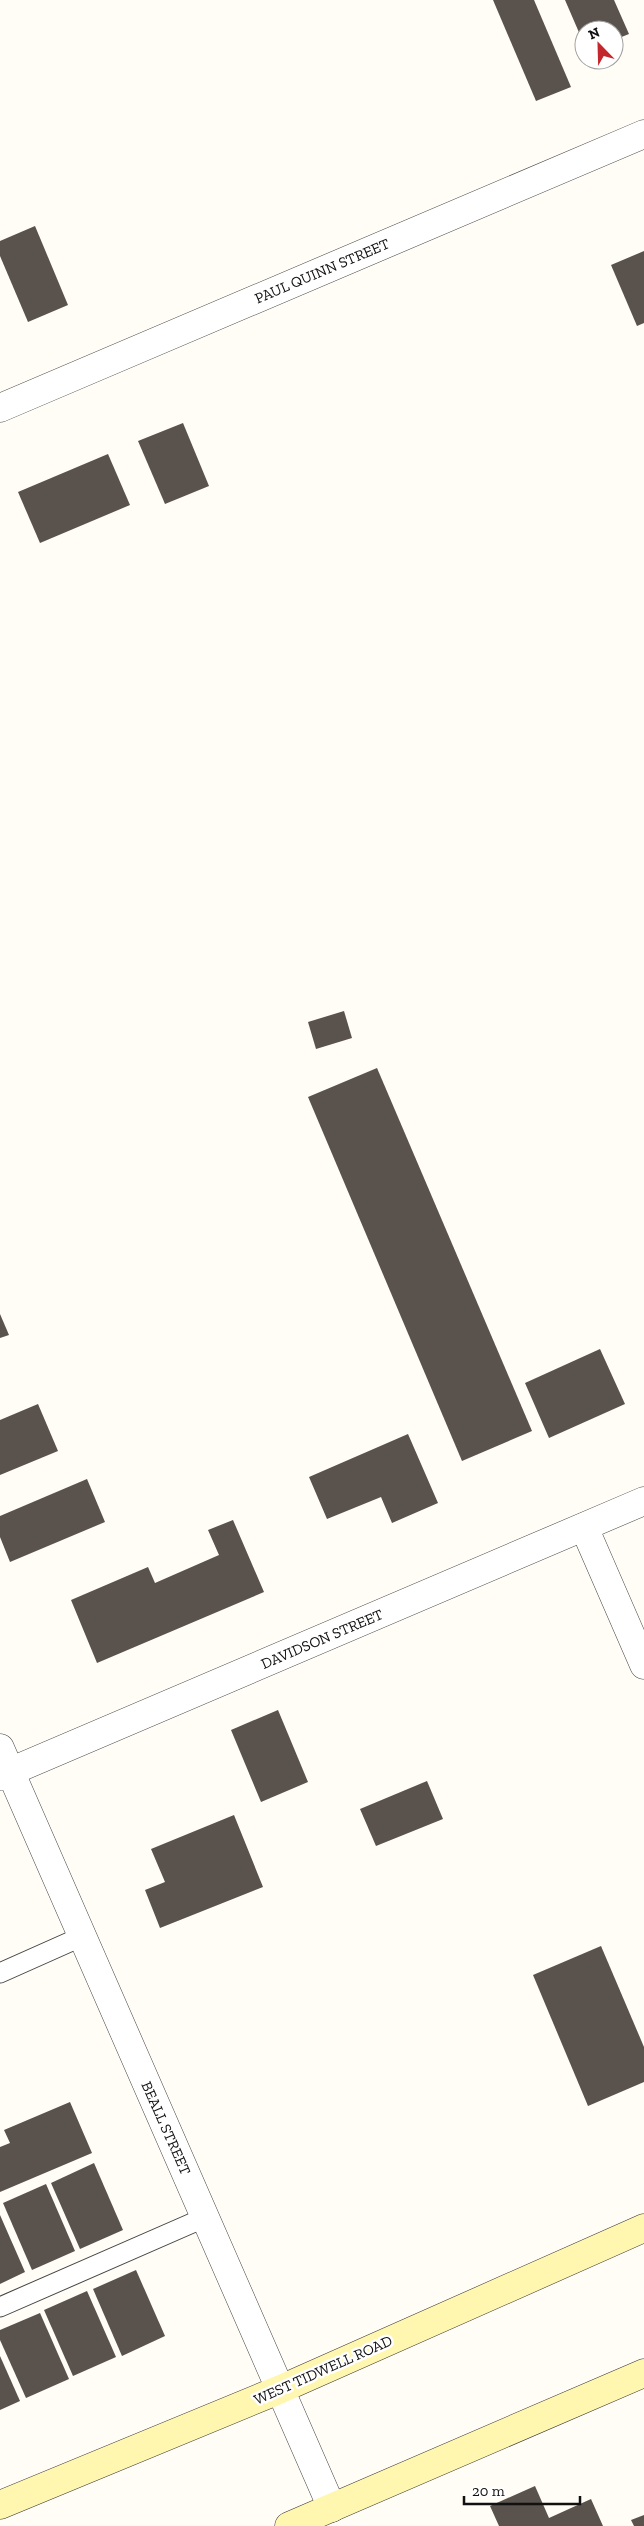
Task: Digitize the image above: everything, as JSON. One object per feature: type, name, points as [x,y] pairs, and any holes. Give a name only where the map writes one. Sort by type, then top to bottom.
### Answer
[{"type":"main road","name":"WEST TIDWELL ROAD","points":[[0,2505],[281,2389],[644,2228]]},
{"type":"main road","points":[[289,2526],[644,2373]]},
{"type":"street","name":"PAUL QUINN STREET","points":[[0,408],[644,134]]},
{"type":"street","name":"DAVIDSON STREET","points":[[3,1765],[644,1501]]},
{"type":"street","points":[[584,1527],[644,1665]]},
{"type":"street","name":"BEALL STREET","points":[[3,1765],[83,1936],[332,2508]]},
{"type":"lane","points":[[0,1973],[83,1936]]},
{"type":"lane","points":[[0,2307],[206,2217]]},
{"type":"building","points":[[493,0],[534,0],[571,87],[536,101]]},
{"type":"building","points":[[565,0],[614,0],[623,20],[574,20]]},
{"type":"building","points":[[624,23],[629,34],[624,36]]},
{"type":"building","points":[[35,226],[68,305],[28,322],[0,256],[0,241]]},
{"type":"building","points":[[644,251],[644,323],[637,326],[611,265]]},
{"type":"building","points":[[183,423],[209,486],[165,504],[138,441]]},
{"type":"building","points":[[108,454],[130,505],[40,543],[18,492]]},
{"type":"building","points":[[344,1011],[352,1038],[316,1049],[308,1022]]},
{"type":"building","points":[[377,1068],[532,1431],[462,1461],[308,1097]]},
{"type":"building","points":[[0,1314],[9,1335],[0,1338]]},
{"type":"building","points":[[600,1349],[625,1404],[549,1438],[525,1383]]},
{"type":"building","points":[[38,1404],[58,1451],[0,1475],[0,1420]]},
{"type":"building","points":[[408,1434],[438,1503],[392,1523],[381,1497],[327,1519],[309,1477]]},
{"type":"building","points":[[87,1479],[105,1522],[10,1562],[0,1537],[0,1516]]},
{"type":"building","points":[[233,1520],[264,1592],[97,1663],[71,1600],[148,1567],[155,1583],[219,1555],[208,1530]]},
{"type":"building","points":[[278,1710],[308,1782],[261,1802],[231,1730]]},
{"type":"building","points":[[427,1781],[443,1819],[376,1846],[360,1809]]},
{"type":"building","points":[[234,1815],[263,1887],[160,1928],[145,1890],[165,1882],[151,1849]]},
{"type":"building","points":[[601,1946],[644,2047],[644,2082],[588,2106],[533,1975]]},
{"type":"building","points":[[70,2102],[92,2153],[0,2192],[0,2147],[10,2143],[4,2130]]},
{"type":"building","points":[[94,2163],[123,2230],[80,2249],[51,2183]]},
{"type":"building","points":[[46,2184],[75,2251],[32,2270],[3,2203]]},
{"type":"building","points":[[0,2215],[25,2272],[0,2284]]},
{"type":"building","points":[[136,2270],[165,2336],[122,2356],[93,2289]]},
{"type":"building","points":[[87,2291],[116,2357],[73,2376],[44,2310]]},
{"type":"building","points":[[40,2313],[69,2379],[26,2398],[0,2340],[0,2330]]},
{"type":"building","points":[[0,2356],[20,2401],[0,2410]]},
{"type":"building","points":[[535,2486],[549,2518],[591,2499],[603,2526],[499,2526],[490,2506]]},
{"type":"building","points":[[644,2515],[644,2526],[634,2526],[631,2520]]}]
